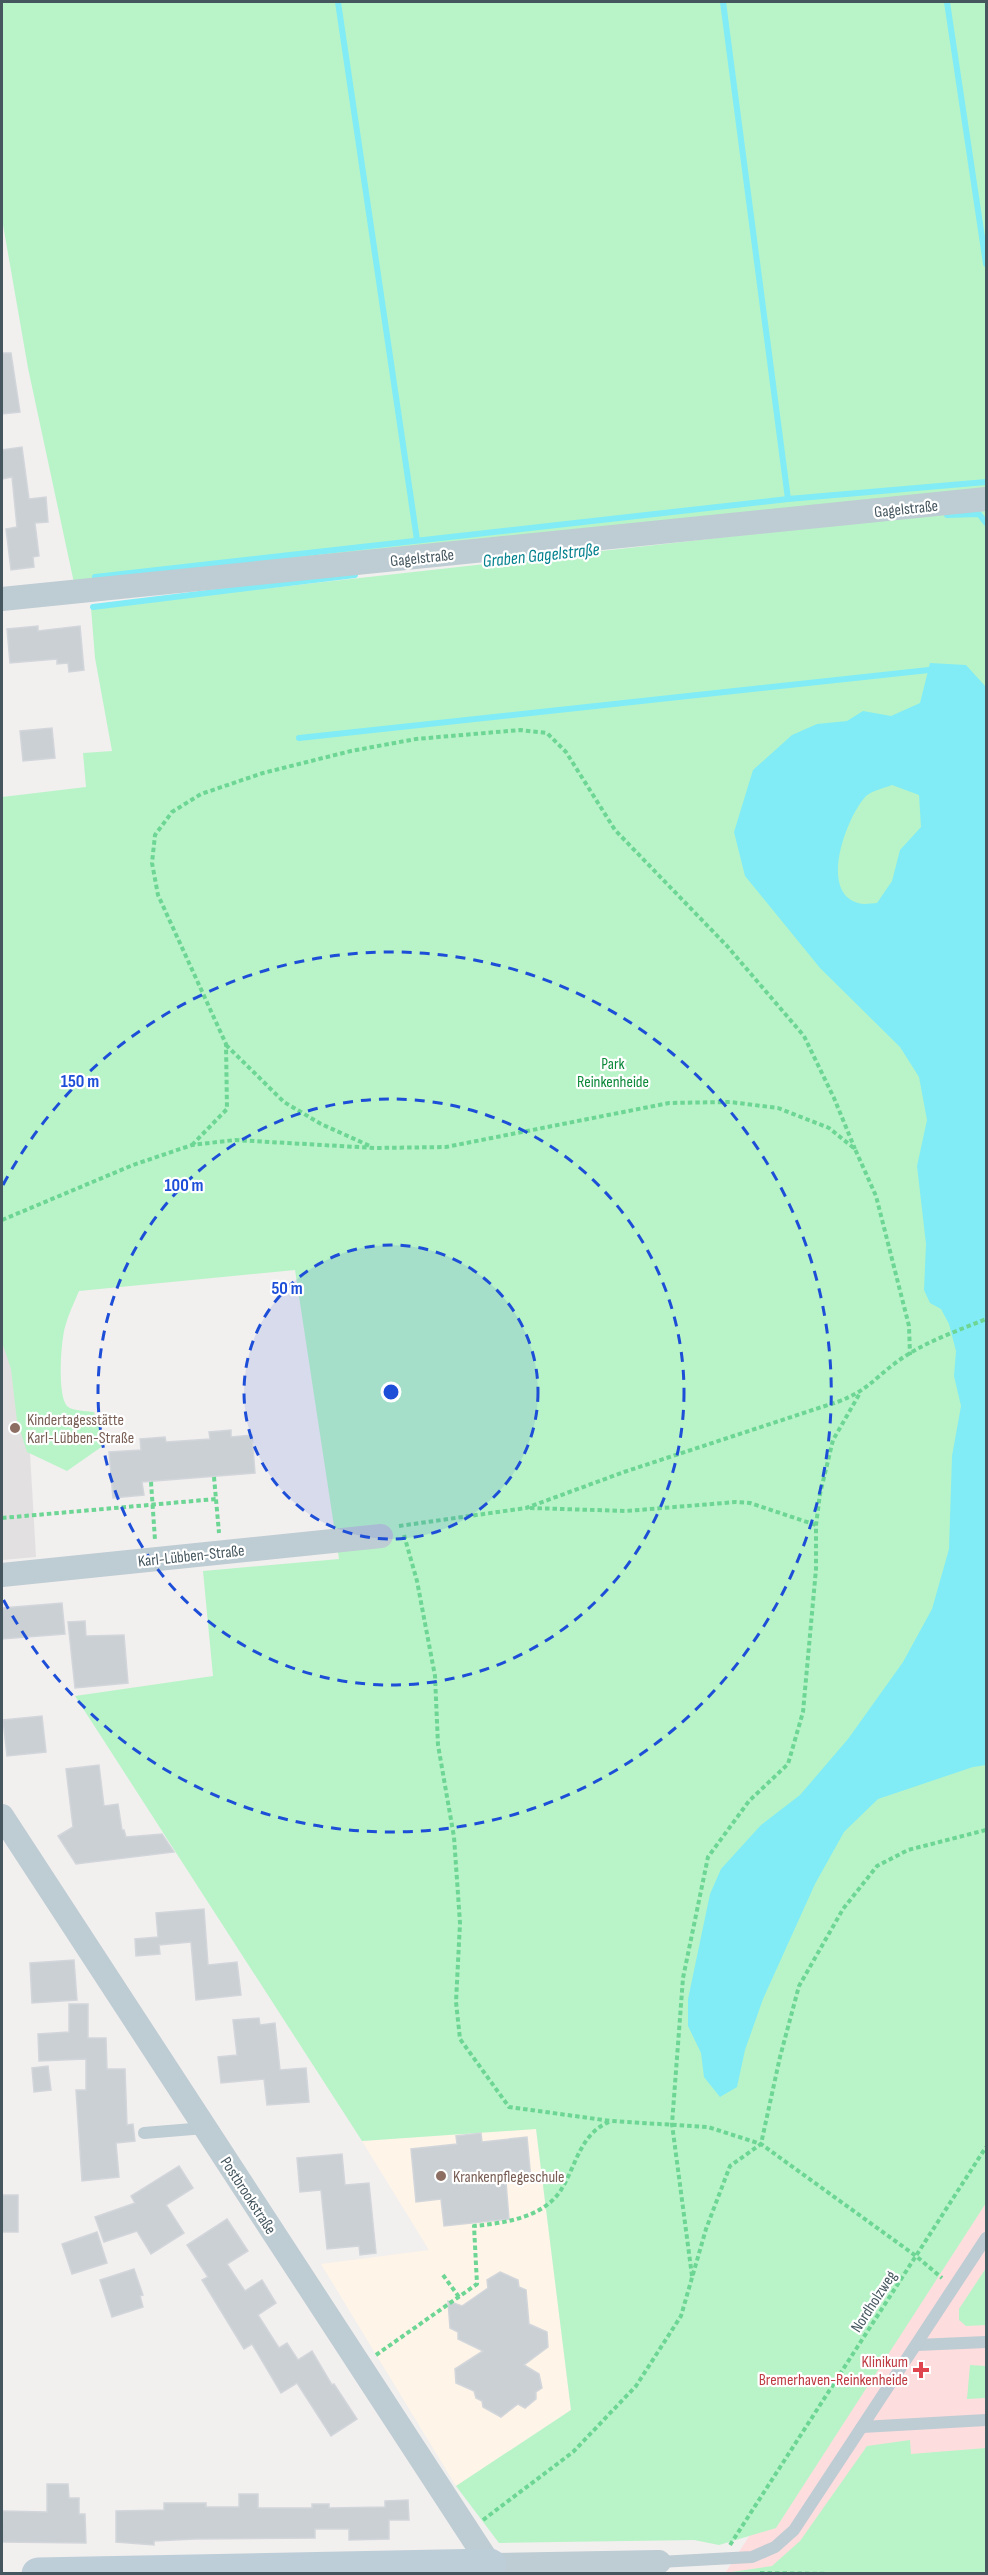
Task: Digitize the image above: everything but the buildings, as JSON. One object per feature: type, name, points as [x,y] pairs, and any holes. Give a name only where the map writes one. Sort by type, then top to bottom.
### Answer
[{"type":"street","name":"Gagelstraße","points":[[2,598],[987,499]]},
{"type":"street","name":"Karl-Lübben-Straße","points":[[2,1575],[221,1552],[391,1530]]},
{"type":"street","name":"Postbrookstraße","points":[[2,1816],[493,2569]]},
{"type":"street","points":[[38,2574],[663,2568]]},
{"type":"lane","points":[[144,2133],[205,2128]]},
{"type":"lane","points":[[663,2568],[720,2559],[752,2557],[775,2547],[794,2530],[987,2238]]},
{"type":"lane","points":[[917,2344],[987,2342]]},
{"type":"lane","points":[[862,2427],[987,2420]]},
{"type":"path","points":[[375,1148],[321,1124],[284,1102],[226,1044],[158,895],[152,863],[155,835],[172,812],[201,794],[263,773],[351,751],[416,738],[520,730],[547,733],[566,752],[615,830],[727,946],[804,1036],[834,1098],[876,1196],[909,1326],[910,1355]]},
{"type":"path","points":[[192,1145],[227,1109],[226,1044]]},
{"type":"path","points":[[2,1220],[133,1165],[192,1145],[235,1140],[375,1148],[446,1147],[669,1102],[730,1102],[778,1108],[829,1128],[855,1149]]},
{"type":"path","points":[[692,2276],[672,2124],[683,1978],[708,1857],[749,1801],[788,1764],[802,1712],[816,1569],[816,1525],[820,1494],[833,1440],[860,1393],[894,1364],[937,1339],[987,1319]]},
{"type":"path","points":[[860,1393],[526,1508],[391,1530],[417,1581],[435,1676],[438,1745],[454,1837],[460,1923],[456,2002],[460,2039],[508,2107],[612,2121],[708,2127],[761,2144],[916,2256],[954,2288]]},
{"type":"path","points":[[214,1477],[221,1552]]},
{"type":"path","points":[[151,1482],[156,1559]]},
{"type":"path","points":[[2,1518],[216,1499]]},
{"type":"path","points":[[526,1508],[626,1511],[736,1502],[750,1503],[816,1525]]},
{"type":"path","points":[[468,2532],[573,2452],[636,2386],[681,2316],[706,2229],[730,2166],[761,2144],[780,2057],[799,1986],[843,1910],[877,1866],[908,1850],[987,1830]]},
{"type":"path","points":[[360,2366],[477,2284],[474,2226],[514,2222],[538,2210],[560,2192],[586,2140],[597,2126],[612,2121]]},
{"type":"path","name":"Nordholzweg","points":[[720,2559],[987,2147]]},
{"type":"path","points":[[443,2275],[459,2297]]},
{"type":"path","points":[[760,2573],[834,2574]]},
{"type":"shaded area","name":"Kindertagesstätte Karl-Lübben-Straße","points":[[21,1298],[36,1557],[2,1560],[2,1300]]},
{"type":"shaded area","points":[[536,2128],[571,2410],[456,2486],[321,2264],[429,2250],[362,2141]]},
{"type":"shaded area","name":"Klinikum Bremerhaven-Reinkenheide","points":[[986,2169],[986,2573],[725,2574],[726,2572]]},
{"type":"green space","points":[[2,2],[986,2],[986,491],[74,583],[28,368],[2,219]]},
{"type":"green space","name":"Park Reinkenheide","points":[[986,508],[986,2203],[776,2528],[719,2545],[694,2540],[499,2543],[456,2486],[571,2410],[536,2129],[362,2141],[75,1696],[213,1676],[203,1571],[339,1559],[295,1270],[79,1291],[64,1334],[61,1355],[62,1391],[69,1408],[94,1412],[107,1443],[67,1471],[27,1452],[17,1421],[11,1369],[2,1342],[2,797],[86,787],[83,753],[112,751],[95,658],[91,608]]},
{"type":"green space","points":[[986,2268],[986,2325],[966,2326],[959,2320],[959,2309]]},
{"type":"green space","points":[[970,2365],[986,2366],[986,2398],[967,2399]]},
{"type":"green space","points":[[910,2440],[911,2454],[986,2448],[986,2573],[725,2573],[772,2566],[800,2541],[867,2446]]},
{"type":"water","points":[[930,663],[966,665],[986,687],[986,1765],[973,1767],[878,1799],[844,1832],[815,1884],[763,1999],[745,2050],[737,2087],[720,2097],[704,2077],[701,2053],[688,2026],[688,1999],[710,1894],[721,1869],[761,1825],[800,1795],[848,1739],[903,1662],[932,1609],[949,1549],[952,1456],[961,1406],[954,1376],[956,1351],[949,1324],[941,1309],[930,1303],[924,1290],[926,1244],[917,1166],[927,1120],[919,1077],[900,1047],[820,968],[745,876],[734,832],[753,770],[792,735],[817,724],[847,721],[863,711],[891,716],[920,703]],"holes":[[[892,785],[919,795],[921,827],[900,850],[892,881],[877,903],[860,904],[846,896],[840,884],[838,870],[840,853],[851,820],[866,796]]]},
{"type":"waterway","points":[[338,2],[417,540]]},
{"type":"waterway","points":[[723,2],[788,499]]},
{"type":"waterway","points":[[947,2],[986,264]]},
{"type":"waterway","points":[[95,577],[788,499],[986,482]]},
{"type":"waterway","name":"Graben Gagelstraße","points":[[947,515],[979,514],[986,523]]},
{"type":"waterway","name":"Graben Gagelstraße","points":[[93,607],[355,575]]},
{"type":"waterway","points":[[299,738],[929,670]]},
{"type":"place","name":"Kindertagesstätte Karl-Lübben-Straße","points":[[15,1428]]},
{"type":"place","name":"Krankenpflegeschule","points":[[441,2176]]},
{"type":"place","name":"Klinikum Bremerhaven-Reinkenheide","points":[[921,2370]]}]
